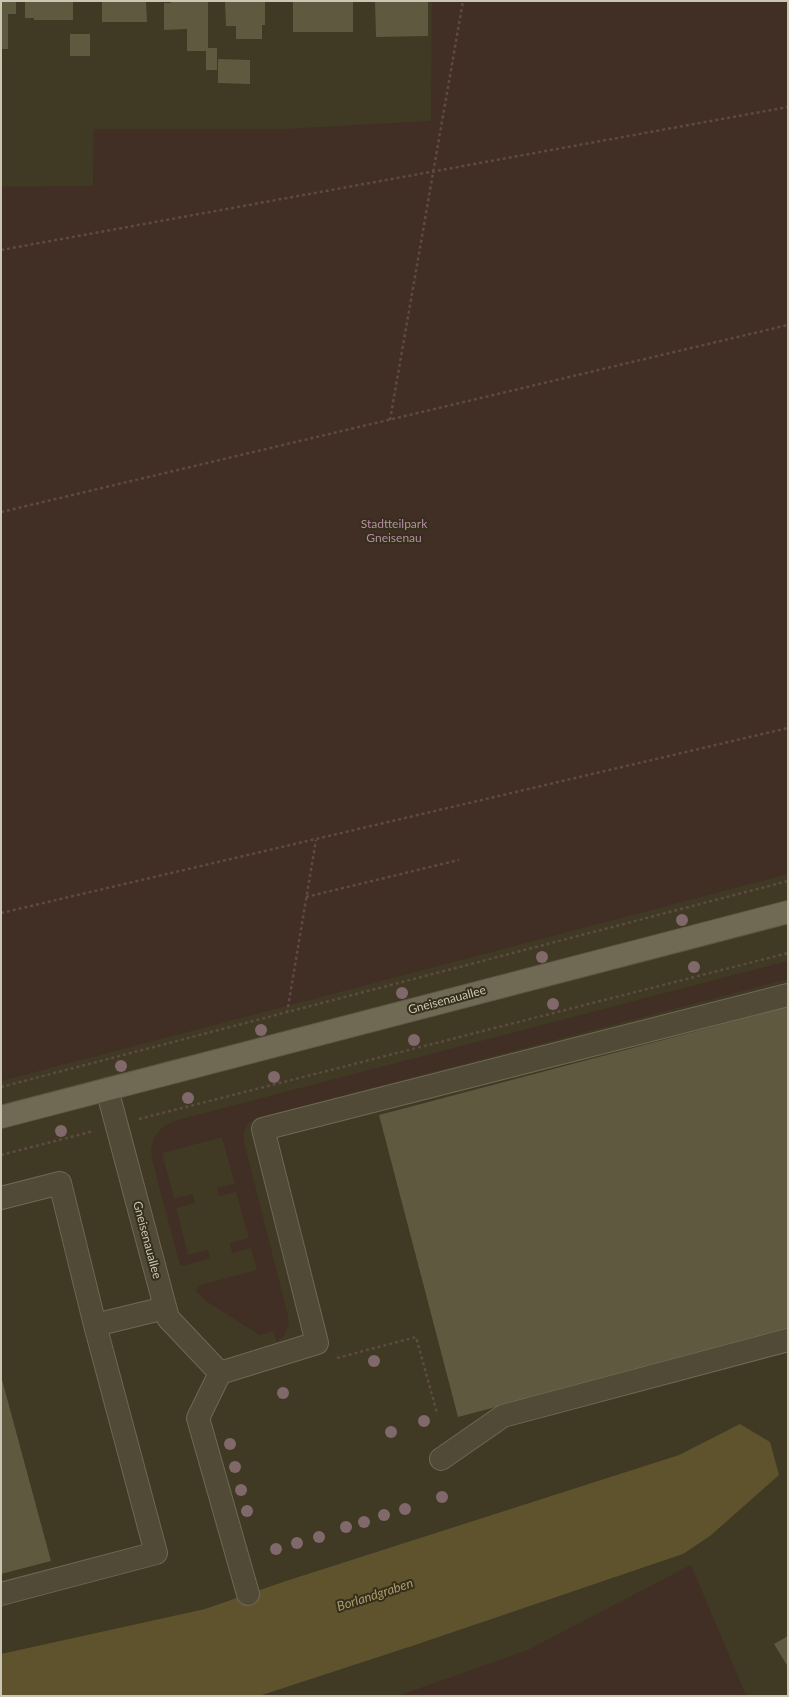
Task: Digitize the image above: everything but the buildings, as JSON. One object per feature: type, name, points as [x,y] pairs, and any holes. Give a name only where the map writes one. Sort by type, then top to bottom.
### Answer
[{"type":"main road","name":"Gneisenauallee","points":[[1,1116],[788,912]]},
{"type":"lane","points":[[248,1594],[198,1418],[220,1372],[318,1343],[263,1129],[788,995]]},
{"type":"lane","name":"Gneisenauallee","points":[[107,1089],[168,1318],[220,1372]]},
{"type":"lane","points":[[1,1198],[60,1183],[95,1324],[156,1553],[1,1594]]},
{"type":"lane","points":[[95,1324],[165,1308]]},
{"type":"lane","points":[[441,1459],[503,1416],[788,1340]]},
{"type":"path","points":[[390,420],[463,1]]},
{"type":"path","points":[[1,250],[788,107]]},
{"type":"path","points":[[1,512],[788,325]]},
{"type":"path","points":[[1,914],[788,728]]},
{"type":"path","points":[[287,1013],[316,840]]},
{"type":"path","points":[[306,897],[459,860]]},
{"type":"path","points":[[1,1087],[788,881]]},
{"type":"path","points":[[1,1155],[788,953]]},
{"type":"path","points":[[337,1358],[416,1337],[437,1413]]},
{"type":"green space","name":"Stadtteilpark Gneisenau","points":[[432,1],[788,1],[788,874],[1,1081],[1,187],[93,186],[94,129],[285,129],[431,121]]},
{"type":"green space","points":[[788,961],[788,979],[256,1118],[248,1123],[244,1132],[244,1142],[288,1316],[289,1325],[284,1335],[277,1342],[273,1331],[260,1335],[206,1301],[195,1290],[201,1285],[257,1270],[251,1248],[232,1253],[230,1243],[249,1238],[236,1192],[219,1196],[217,1188],[235,1184],[222,1137],[162,1153],[174,1199],[193,1194],[195,1203],[176,1208],[188,1255],[208,1250],[210,1258],[186,1265],[180,1265],[152,1159],[151,1149],[154,1137],[163,1127],[174,1121]]},
{"type":"green space","points":[[691,1565],[746,1696],[398,1696],[528,1650]]},
{"type":"water","name":"Borlandgraben","points":[[740,1424],[770,1442],[779,1475],[710,1536],[683,1554],[259,1696],[1,1696],[1,1654],[205,1609],[286,1581],[679,1455]]}]
